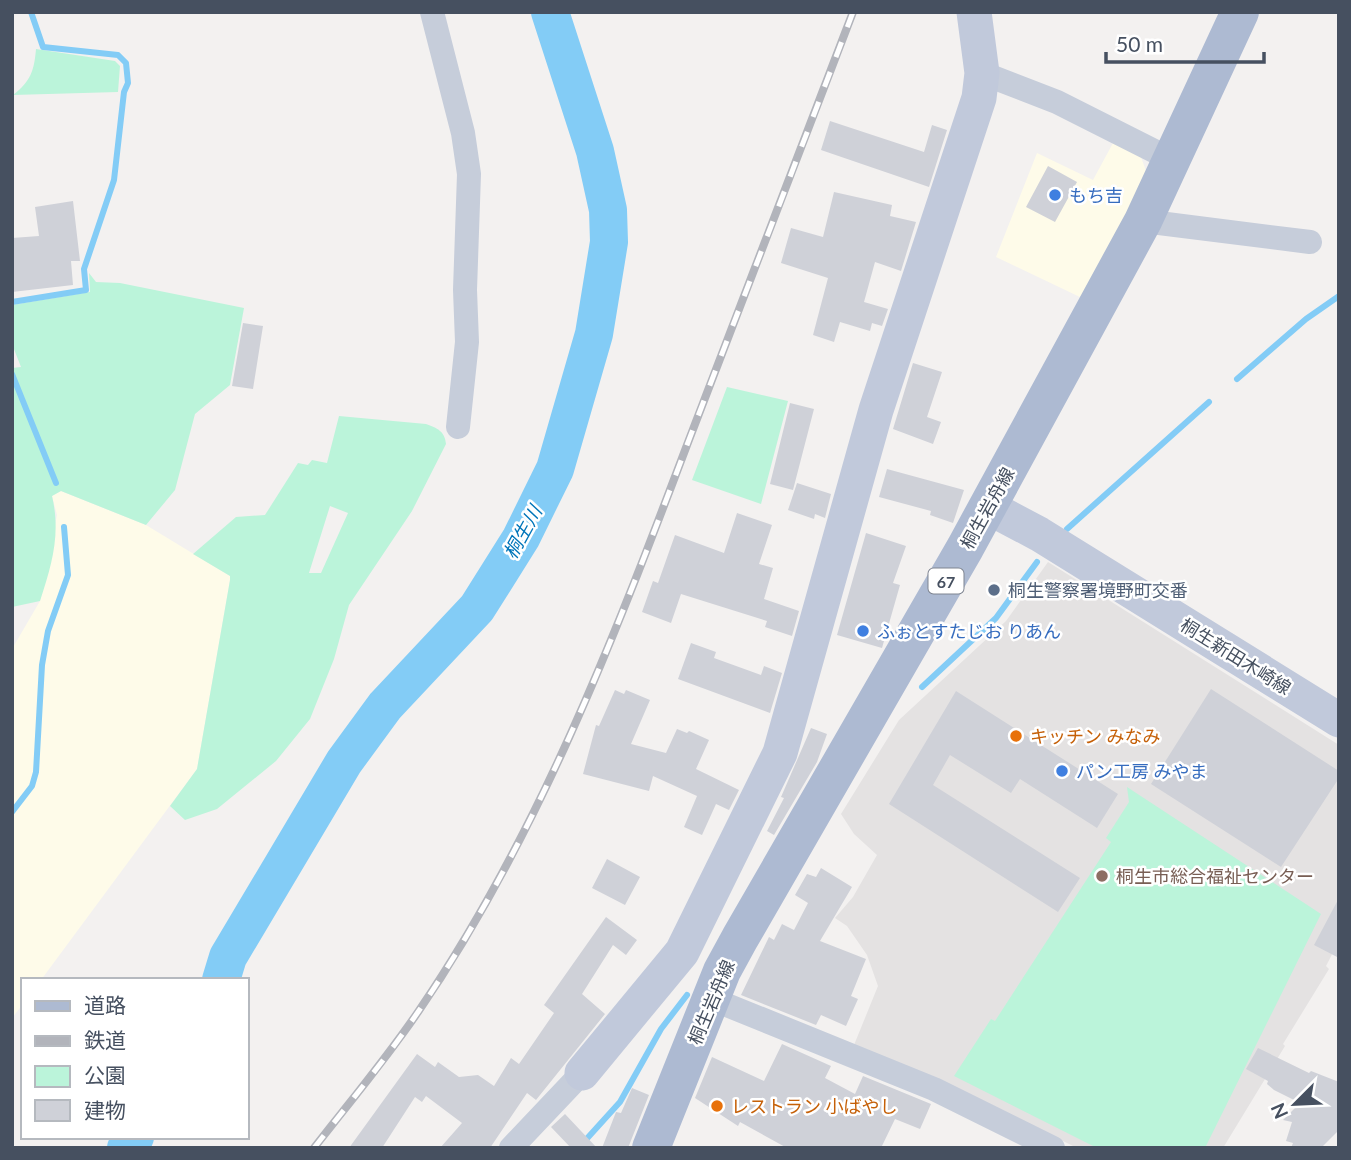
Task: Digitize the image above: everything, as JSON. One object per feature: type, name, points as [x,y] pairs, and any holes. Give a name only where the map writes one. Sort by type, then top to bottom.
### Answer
[{"type":"main road","name":"桐生岩舟線","points":[[651,1148],[717,985],[775,878],[988,506],[1143,221],[1240,12]]},
{"type":"street","points":[[432,12],[463,133],[469,174],[465,290],[467,355],[458,426]]},
{"type":"street","points":[[511,1148],[582,1073],[682,951],[784,744],[876,410],[979,98],[982,73],[974,12]]},
{"type":"street","points":[[982,73],[1057,102],[1172,160]]},
{"type":"street","points":[[1143,221],[1310,242]]},
{"type":"street","name":"桐生新田木崎線","points":[[988,506],[1039,534],[1339,720]]},
{"type":"street","points":[[730,857],[740,875],[748,880],[775,878]]},
{"type":"street","points":[[682,951],[717,985],[1053,1148]]},
{"type":"shaded area","points":[[1113,143],[1141,157],[1146,171],[1106,257],[1082,298],[996,257],[1037,153],[1093,180]]},
{"type":"shaded area","points":[[61,491],[146,525],[230,576],[230,580],[197,769],[42,978],[21,978],[21,1007],[12,1018],[12,649],[40,601],[57,515],[52,496]]},
{"type":"shaded area","name":"桐生市総合福祉センター","points":[[1048,562],[1339,745],[1339,941],[1326,966],[1329,969],[1223,1148],[1077,1148],[945,1082],[854,1045],[878,986],[867,955],[847,926],[835,918],[853,897],[877,855],[854,834],[841,814],[899,720],[1006,621]]},
{"type":"green space","points":[[36,49],[115,61],[120,66],[118,92],[13,95],[31,75]]},
{"type":"green space","points":[[89,273],[96,282],[120,283],[244,308],[230,385],[195,414],[175,490],[146,525],[61,491],[52,496],[56,523],[54,549],[40,601],[12,607],[12,368],[21,367],[12,344],[12,305],[90,292]]},
{"type":"green space","points":[[727,387],[788,401],[761,504],[692,480]]},
{"type":"green space","points":[[339,416],[426,424],[440,431],[446,444],[412,511],[349,605],[334,659],[310,719],[276,761],[217,809],[185,820],[170,806],[197,769],[230,580],[230,576],[193,554],[236,517],[265,515],[298,463],[308,465],[312,460],[327,463]],"holes":[[[330,506],[348,513],[321,573],[309,573]]]},
{"type":"green space","points":[[1127,787],[1321,914],[1205,1148],[1097,1148],[954,1076],[991,1019],[995,1021],[1111,842],[1106,838],[1129,802]]},
{"type":"building","points":[[830,121],[924,152],[932,125],[947,130],[929,187],[821,150]]},
{"type":"building","points":[[1048,166],[1077,182],[1055,222],[1026,207]]},
{"type":"building","points":[[834,192],[892,205],[890,216],[916,222],[901,271],[875,262],[864,302],[888,309],[882,326],[872,323],[870,331],[840,322],[834,342],[813,335],[828,278],[781,263],[791,228],[823,237]]},
{"type":"building","points":[[73,201],[80,261],[71,261],[73,285],[12,292],[12,238],[39,236],[35,207]]},
{"type":"building","points":[[243,323],[263,326],[253,389],[232,386]]},
{"type":"building","points":[[913,363],[942,372],[927,417],[941,422],[933,444],[893,429]]},
{"type":"building","points":[[790,403],[814,409],[793,490],[770,484]]},
{"type":"building","points":[[887,469],[964,490],[953,523],[930,515],[931,511],[879,497]]},
{"type":"building","points":[[797,483],[831,494],[825,518],[815,514],[814,519],[788,510]]},
{"type":"building","points":[[737,513],[772,525],[759,564],[773,568],[764,599],[799,611],[792,636],[765,627],[767,621],[681,594],[671,623],[642,612],[653,581],[658,583],[675,535],[724,553]]},
{"type":"building","points":[[866,533],[906,546],[893,583],[900,585],[882,648],[837,635]]},
{"type":"building","points":[[691,643],[716,652],[714,658],[761,675],[764,666],[782,673],[770,713],[678,679]]},
{"type":"building","points":[[1211,689],[1339,771],[1339,778],[1281,867],[1151,784]]},
{"type":"building","points":[[615,690],[624,694],[626,690],[650,700],[631,744],[666,753],[677,729],[687,733],[689,731],[709,740],[696,769],[739,790],[729,810],[716,804],[702,835],[684,827],[697,796],[653,776],[649,791],[583,774],[596,725],[599,726]]},
{"type":"building","points":[[956,691],[1118,794],[1097,828],[1020,779],[1011,793],[950,755],[933,785],[1080,878],[1058,912],[889,804]]},
{"type":"building","points":[[811,728],[827,734],[817,762],[774,835],[767,831],[784,798],[781,797]]},
{"type":"building","points":[[607,859],[640,877],[625,905],[592,888]]},
{"type":"building","points":[[821,868],[852,887],[820,941],[866,959],[851,996],[858,999],[846,1026],[821,1015],[816,1025],[741,995],[769,937],[774,940],[782,924],[794,930],[808,903],[795,895],[807,874],[816,877]]},
{"type":"building","points":[[1339,898],[1339,958],[1314,945]]},
{"type":"building","points":[[606,917],[637,940],[626,955],[613,945],[582,994],[605,1014],[536,1100],[527,1093],[490,1148],[440,1148],[462,1123],[426,1096],[422,1102],[415,1097],[382,1148],[349,1148],[417,1054],[435,1067],[438,1062],[459,1077],[478,1075],[494,1086],[511,1058],[519,1064],[554,1013],[544,1005]]},
{"type":"building","points":[[782,1044],[831,1066],[825,1078],[855,1094],[863,1076],[931,1104],[920,1129],[895,1119],[881,1148],[787,1148],[740,1122],[738,1126],[695,1098],[712,1057],[764,1081]]},
{"type":"building","points":[[1258,1048],[1309,1073],[1311,1071],[1339,1082],[1339,1130],[1321,1148],[1291,1148],[1293,1143],[1286,1141],[1292,1122],[1283,1120],[1300,1103],[1274,1090],[1267,1084],[1268,1081],[1246,1069]]},
{"type":"building","points":[[632,1088],[649,1095],[628,1148],[602,1148],[616,1112],[621,1113]]},
{"type":"building","points":[[565,1114],[597,1148],[571,1148],[551,1127]]},
{"type":"waterway","points":[[12,302],[86,290],[84,269],[114,180],[124,92],[128,83],[126,63],[118,55],[43,47],[31,12]]},
{"type":"waterway","name":"桐生川","points":[[222,978],[228,957],[344,762],[385,706],[477,608],[521,538],[555,469],[594,334],[609,242],[608,210],[595,151],[550,12]]},
{"type":"waterway","points":[[1237,379],[1306,319],[1339,296]]},
{"type":"waterway","points":[[12,374],[56,483]]},
{"type":"waterway","points":[[1067,529],[1209,402]]},
{"type":"waterway","points":[[12,812],[32,786],[36,772],[42,665],[48,631],[68,575],[64,527]]},
{"type":"waterway","points":[[922,687],[996,618],[1037,562]]},
{"type":"waterway","points":[[582,1144],[620,1102],[661,1029],[687,995]]},
{"type":"waterway","name":"桐生川","points":[[126,1148],[133,1139]]},
{"type":"railway","points":[[314,1148],[418,1012],[461,946],[536,808],[601,665],[853,12]]},
{"type":"place","name":"もち吉","points":[[1055,195]]},
{"type":"place","name":"桐生警察署境野町交番","points":[[994,590]]},
{"type":"place","name":"ふぉとすたじお りあん","points":[[863,631]]},
{"type":"place","name":"キッチン みなみ","points":[[1016,736]]},
{"type":"place","name":"パン工房 みやま","points":[[1062,771]]},
{"type":"place","name":"桐生市総合福祉センター","points":[[1102,876]]},
{"type":"place","name":"レストラン 小ばやし","points":[[717,1106]]}]
